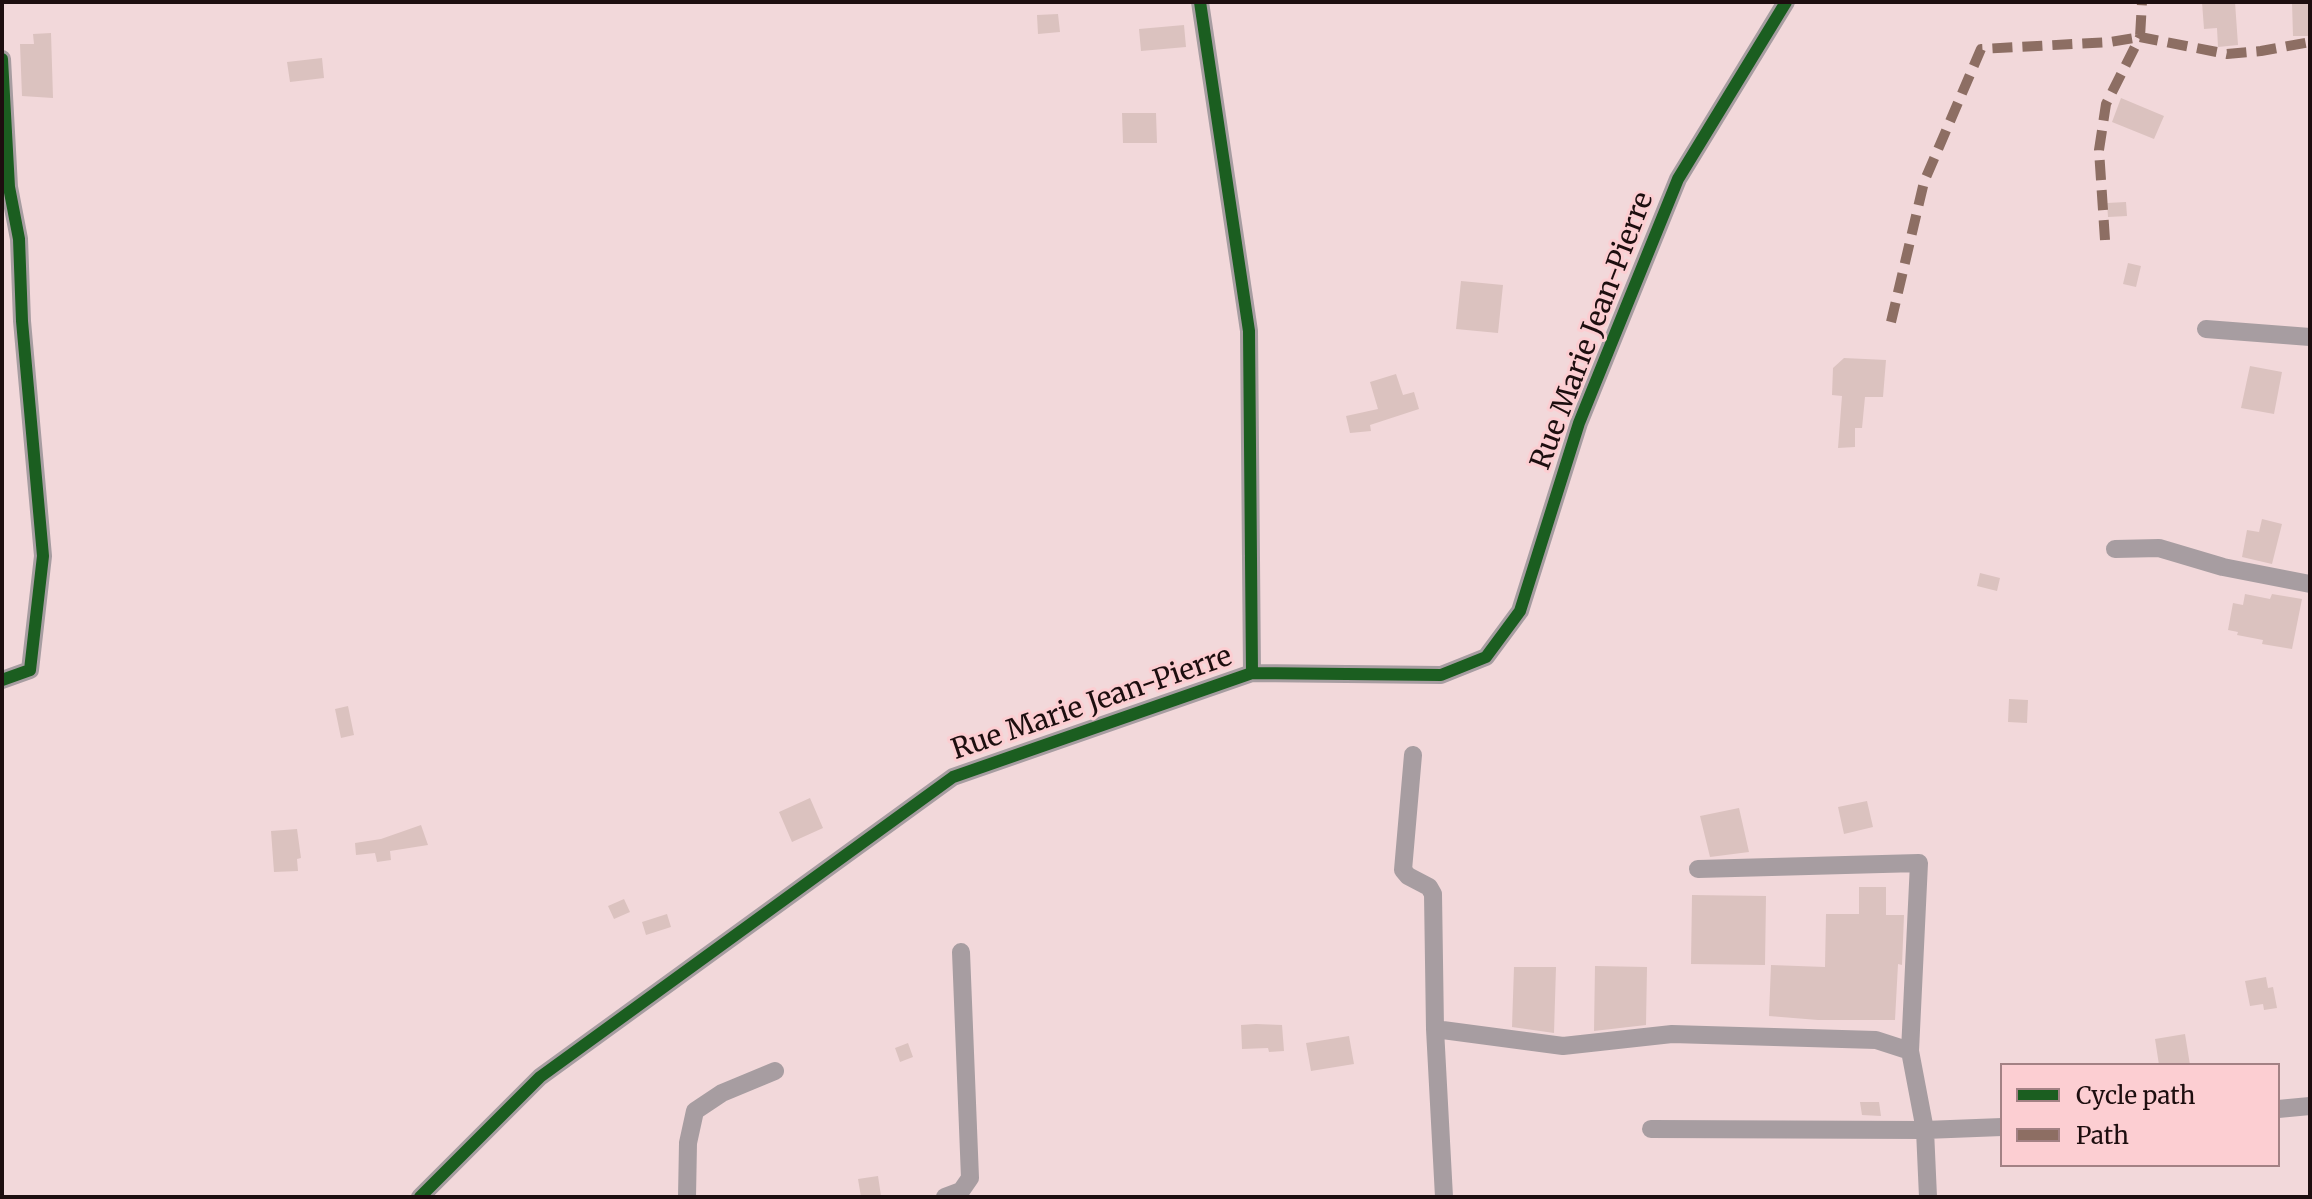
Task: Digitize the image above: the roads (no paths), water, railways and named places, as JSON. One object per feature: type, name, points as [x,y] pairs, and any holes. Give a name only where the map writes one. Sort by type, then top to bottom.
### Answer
[{"type":"street","points":[[1200,2],[1249,331],[1252,673]]},
{"type":"street","name":"Rue Marie Jean-Pierre","points":[[420,1197],[540,1077],[953,777],[1252,673],[1441,675],[1486,657],[1520,611],[1579,423],[1678,179],[1786,2]]},
{"type":"street","points":[[2,59],[9,187],[19,239],[22,321],[43,556],[30,670],[2,680]]},
{"type":"street","points":[[2206,329],[2310,337]]},
{"type":"street","points":[[2115,549],[2159,548],[2223,567],[2310,584]]},
{"type":"street","points":[[1413,755],[1403,870],[1429,887],[1433,894],[1435,1029],[1444,1197]]},
{"type":"street","points":[[1698,869],[1919,863],[1910,1051],[1925,1130],[1928,1197]]},
{"type":"street","points":[[945,1197],[961,1191],[970,1178],[961,952]]},
{"type":"street","points":[[1435,1029],[1563,1046],[1672,1034],[1876,1040],[1910,1051]]},
{"type":"street","points":[[687,1197],[688,1143],[695,1111],[722,1093],[775,1071]]},
{"type":"street","points":[[2280,1109],[2310,1106]]},
{"type":"street","points":[[1651,1129],[1925,1130],[2000,1127]]}]
